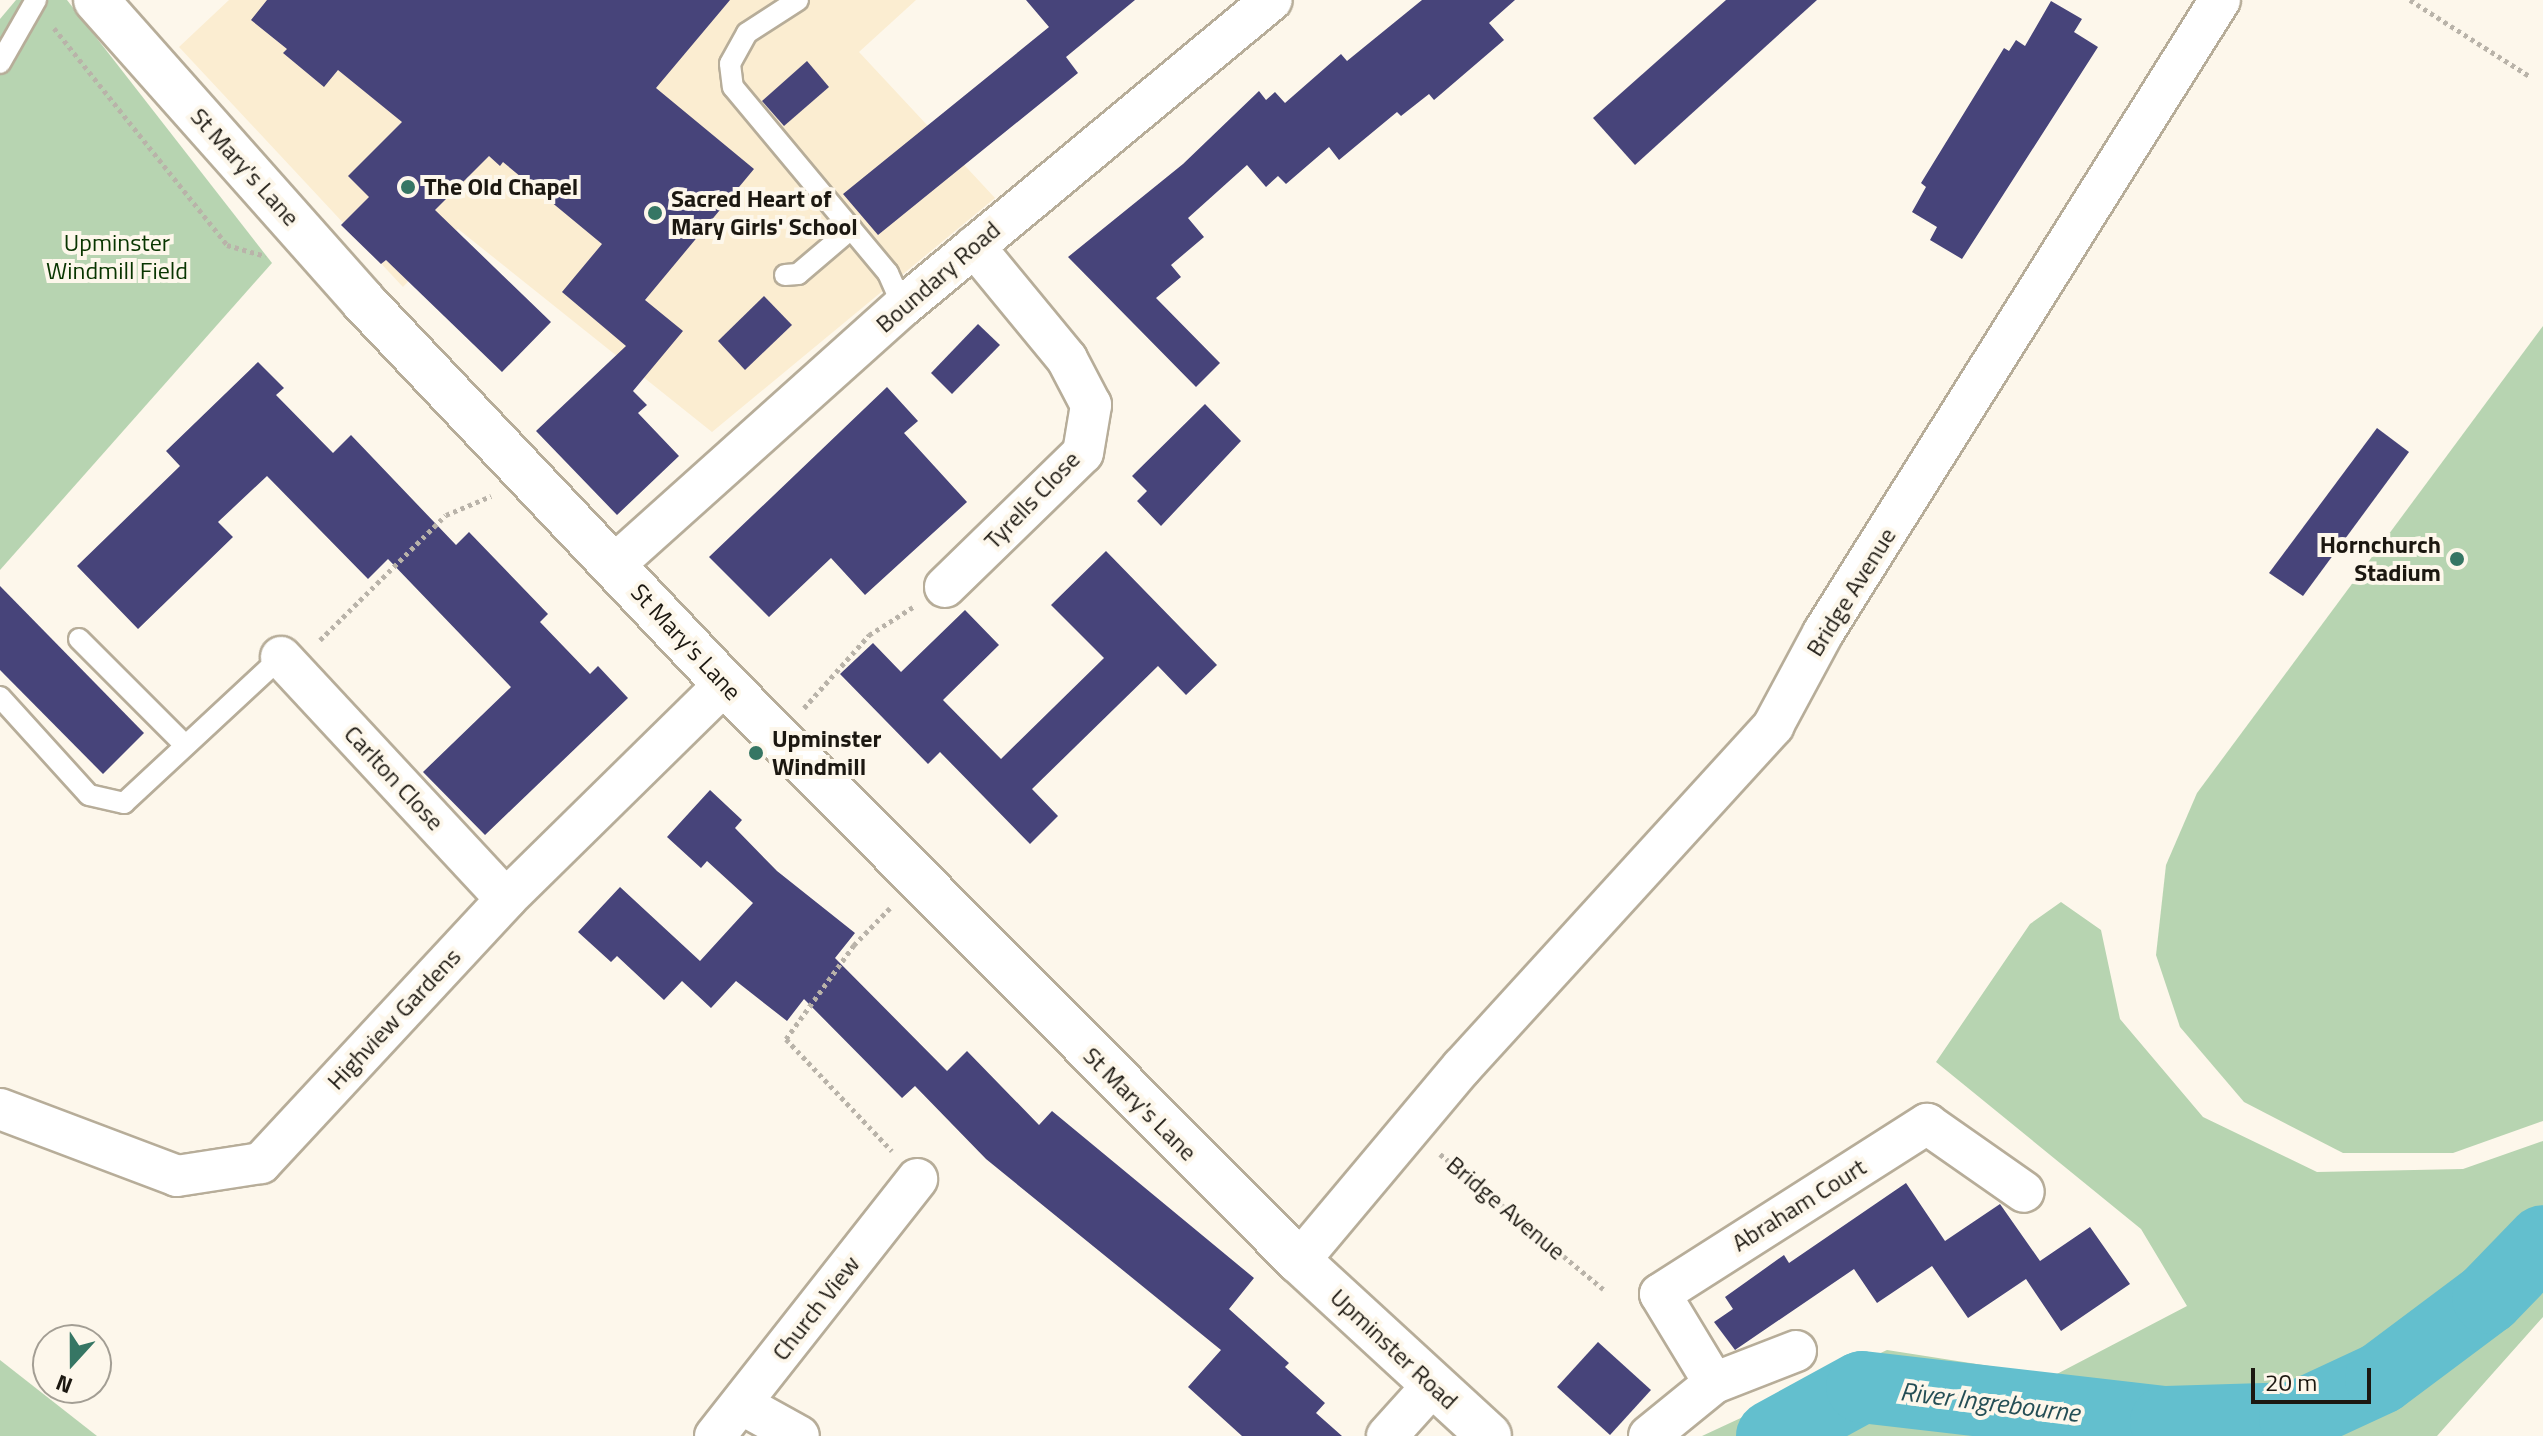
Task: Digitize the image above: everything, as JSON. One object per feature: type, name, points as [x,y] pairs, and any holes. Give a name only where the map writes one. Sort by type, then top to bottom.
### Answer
[{"type":"main road","name":"St Mary's Lane","points":[[96,0],[305,235],[725,684],[1299,1261]]},
{"type":"main road","name":"Upminster Road","points":[[1299,1261],[1489,1436]]},
{"type":"street","name":"Boundary Road","points":[[614,565],[903,306],[1272,0]]},
{"type":"street","name":"Bridge Avenue","points":[[1299,1261],[1408,1128],[1773,726],[1823,633],[2220,0]]},
{"type":"street","name":"Tyrells Close","points":[[945,587],[1083,453],[1091,405],[1067,359],[974,246]]},
{"type":"street","name":"Carlton Close","points":[[286,662],[506,899]]},
{"type":"street","name":"Highview Gardens","points":[[0,1109],[177,1176],[261,1163],[506,899],[725,684]]},
{"type":"street","name":"Abraham Court","points":[[1714,1383],[1660,1294],[1927,1124],[2024,1192]]},
{"type":"street","name":"Church View","points":[[715,1436],[917,1179]]},
{"type":"street","points":[[1649,1436],[1714,1383],[1796,1351]]},
{"type":"street","points":[[1387,1436],[1433,1385]]},
{"type":"street","points":[[741,1404],[799,1436]]},
{"type":"lane","points":[[798,0],[747,33],[730,64],[733,87],[888,273],[903,306]]},
{"type":"lane","points":[[0,63],[35,2]]},
{"type":"lane","points":[[785,275],[798,274],[851,229]]},
{"type":"lane","points":[[79,639],[185,745]]},
{"type":"lane","points":[[0,697],[89,795],[124,803],[185,745],[286,662]]},
{"type":"path","points":[[2410,0],[2531,77]]},
{"type":"path","points":[[35,2],[227,245],[277,259],[305,235]]},
{"type":"path","points":[[286,662],[446,515],[532,479]]},
{"type":"path","points":[[779,737],[869,635],[945,587]]},
{"type":"path","points":[[917,1179],[786,1039],[854,945],[918,878]]},
{"type":"path","name":"Bridge Avenue","points":[[1408,1128],[1603,1289]]},
{"type":"shaded area","name":"Sacred Heart of Mary Girls' School","points":[[229,0],[916,0],[859,52],[995,198],[712,432],[458,229],[403,287],[179,47]]},
{"type":"green space","name":"Upminster Windmill Field","points":[[16,0],[67,0],[272,263],[0,570],[0,19]]},
{"type":"green space","name":"Hornchurch Stadium","points":[[2543,326],[2543,1121],[2453,1153],[2343,1153],[2244,1102],[2180,1027],[2156,955],[2166,865],[2197,793]]},
{"type":"green space","points":[[2061,902],[2101,930],[2120,1019],[2203,1117],[2317,1172],[2463,1169],[2543,1141],[2543,1317],[2437,1436],[1702,1436],[1887,1350],[2053,1376],[2187,1306],[2141,1229],[1936,1062],[2030,924]]},
{"type":"green space","points":[[0,1360],[32,1385],[32,1404],[56,1404],[97,1436],[0,1436]]},
{"type":"building","points":[[267,0],[730,0],[656,88],[754,169],[645,300],[683,331],[633,391],[647,405],[638,413],[679,456],[617,515],[536,431],[626,346],[562,292],[602,244],[503,162],[500,166],[489,156],[435,210],[551,322],[502,372],[386,260],[381,264],[341,225],[369,197],[348,176],[402,122],[338,70],[324,87],[283,53],[287,49],[251,20]]},
{"type":"building","points":[[1026,0],[1135,0],[1066,57],[1078,73],[878,235],[843,194],[1049,27]]},
{"type":"building","points":[[1422,0],[1515,0],[1489,23],[1504,40],[1434,100],[1429,94],[1401,116],[1397,112],[1339,160],[1329,147],[1286,184],[1278,176],[1266,187],[1247,165],[1188,218],[1204,237],[1171,265],[1181,277],[1156,298],[1220,363],[1196,387],[1068,257],[1183,164],[1259,91],[1266,100],[1275,92],[1285,103],[1341,54],[1347,61]]},
{"type":"building","points":[[1726,0],[1817,0],[1635,165],[1593,118]]},
{"type":"building","points":[[2051,1],[2082,19],[2074,32],[2098,47],[1962,259],[1930,240],[1937,227],[1912,212],[1926,187],[1921,183],[2004,48],[2009,51],[2016,40],[2025,46]]},
{"type":"building","points":[[807,61],[829,87],[784,126],[762,101]]},
{"type":"building","points":[[764,296],[792,325],[745,370],[718,341]]},
{"type":"building","points":[[978,324],[1000,345],[952,394],[931,373]]},
{"type":"building","points":[[258,362],[284,388],[276,395],[333,453],[351,435],[456,545],[469,532],[548,614],[540,622],[590,674],[598,666],[628,698],[485,835],[423,772],[511,687],[388,559],[368,579],[267,476],[218,522],[233,537],[138,629],[77,566],[180,466],[166,451]]},
{"type":"building","points":[[887,387],[918,421],[904,433],[967,502],[865,595],[831,558],[769,617],[709,557]]},
{"type":"building","points":[[1205,404],[1241,441],[1161,526],[1137,501],[1147,491],[1132,476]]},
{"type":"building","points":[[2377,428],[2409,452],[2303,596],[2269,573]]},
{"type":"building","points":[[1106,551],[1217,665],[1186,695],[1158,666],[1032,789],[1058,816],[1030,844],[940,752],[928,764],[840,674],[873,643],[901,672],[965,610],[999,645],[943,700],[1001,759],[1104,658],[1051,605]]},
{"type":"building","points":[[0,586],[144,733],[103,774],[0,670]]},
{"type":"building","points":[[710,790],[742,820],[735,828],[777,871],[855,933],[835,958],[947,1071],[967,1051],[1039,1125],[1052,1111],[1254,1278],[1229,1309],[1289,1363],[1285,1367],[1325,1403],[1316,1413],[1342,1436],[1242,1436],[1188,1387],[1221,1350],[986,1159],[915,1086],[902,1098],[804,999],[787,1021],[736,981],[711,1008],[682,981],[664,1000],[617,956],[611,962],[578,932],[620,887],[700,961],[753,903],[707,861],[701,868],[667,837]]},
{"type":"building","points":[[1906,1183],[1945,1241],[2000,1204],[2040,1261],[2090,1227],[2130,1284],[2061,1331],[2026,1279],[1968,1318],[1932,1266],[1877,1303],[1854,1269],[1735,1350],[1714,1322],[1733,1309],[1725,1297],[1784,1255],[1789,1263]]},
{"type":"building","points":[[1598,1342],[1651,1390],[1610,1435],[1557,1387]]},
{"type":"waterway","name":"River Ingrebourne","points":[[1772,1436],[1862,1387],[2166,1422],[2295,1418],[2381,1378],[2488,1298],[2543,1241]]},
{"type":"place","name":"The Old Chapel","points":[[408,187]]},
{"type":"place","name":"Sacred Heart of Mary Girls' School","points":[[655,213]]},
{"type":"place","name":"Hornchurch Stadium","points":[[2457,559]]},
{"type":"place","name":"Upminster Windmill","points":[[756,753]]}]
